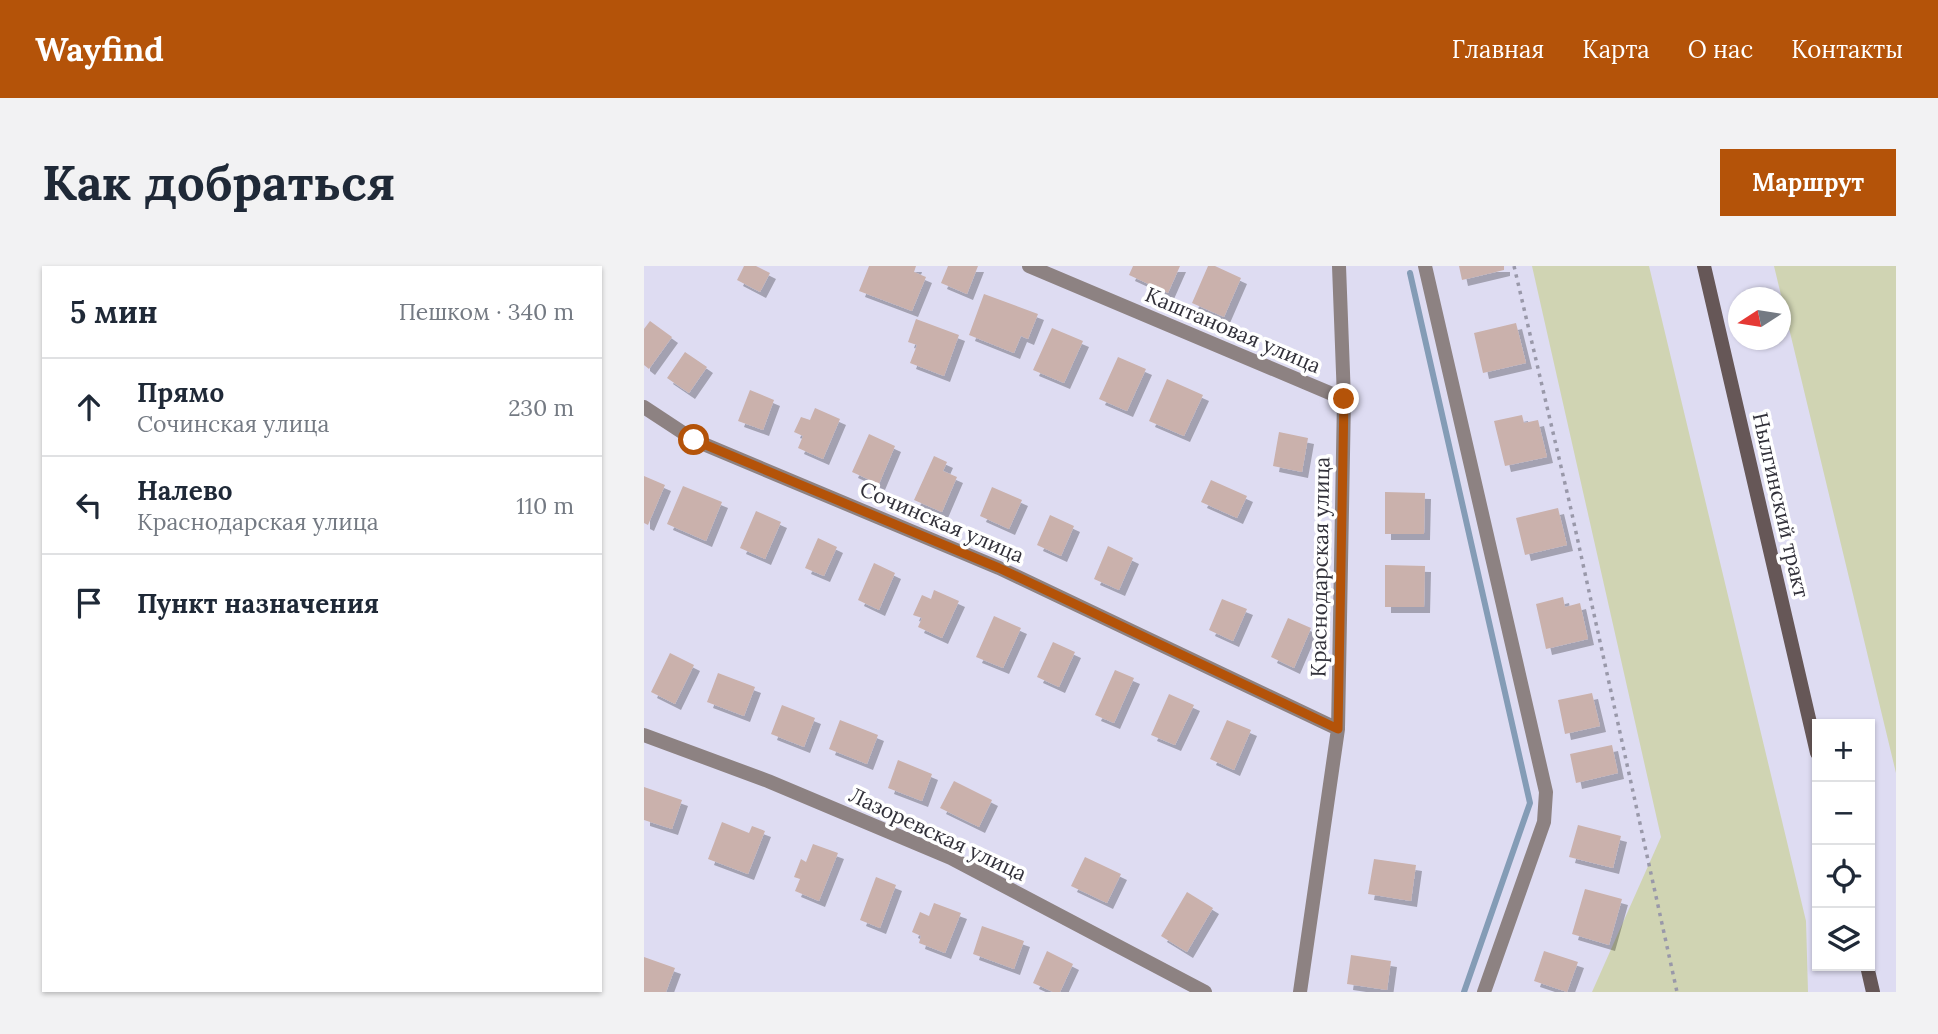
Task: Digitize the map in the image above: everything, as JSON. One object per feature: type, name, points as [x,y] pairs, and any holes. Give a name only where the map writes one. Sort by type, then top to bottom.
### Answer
[{"type":"main road","name":"Нылгинский тракт","points":[[1703,266],[1812,732]]},
{"type":"main road","points":[[1868,971],[1873,992]]},
{"type":"street","name":"Каштановая улица","points":[[1029,266],[1344,399]]},
{"type":"street","name":"Краснодарская улица","points":[[1300,992],[1338,729],[1344,399],[1339,266]]},
{"type":"street","points":[[1425,266],[1546,792],[1544,822],[1485,992]]},
{"type":"street","name":"Сочинская улица","points":[[644,407],[694,440],[999,568],[1338,729]]},
{"type":"street","name":"Лазоревская улица","points":[[644,735],[768,781],[951,858],[1205,992]]},
{"type":"path","points":[[1514,266],[1570,505],[1677,992]]},
{"type":"green space","points":[[1532,266],[1649,266],[1806,921],[1808,992],[1592,992],[1661,837]]},
{"type":"green space","points":[[1774,266],[1896,266],[1896,773],[1791,337],[1791,287],[1779,287]]},
{"type":"building","points":[[744,266],[756,266],[770,273],[760,292],[737,280]]},
{"type":"building","points":[[869,266],[916,266],[914,272],[926,277],[912,311],[859,291]]},
{"type":"building","points":[[948,266],[978,266],[967,294],[941,283]]},
{"type":"building","points":[[1133,266],[1180,266],[1168,293],[1129,275]]},
{"type":"building","points":[[1208,266],[1215,266],[1241,278],[1224,317],[1192,303]]},
{"type":"building","points":[[1459,266],[1504,266],[1504,270],[1462,280]]},
{"type":"building","points":[[984,294],[1038,314],[1028,339],[1021,336],[1014,353],[969,335]]},
{"type":"building","points":[[916,319],[959,335],[944,376],[910,363],[917,345],[908,342]]},
{"type":"building","points":[[650,321],[672,337],[649,369],[644,365],[644,329]]},
{"type":"building","points":[[1516,323],[1526,363],[1483,373],[1474,333]]},
{"type":"building","points":[[1052,328],[1083,341],[1064,383],[1033,370]]},
{"type":"building","points":[[685,352],[707,367],[689,393],[667,378]]},
{"type":"building","points":[[1118,357],[1146,369],[1127,411],[1099,399]]},
{"type":"building","points":[[1167,379],[1203,395],[1184,436],[1149,421]]},
{"type":"building","points":[[750,390],[774,400],[763,430],[738,421]]},
{"type":"building","points":[[815,408],[840,419],[823,459],[798,448],[803,436],[794,432],[801,417],[810,420]]},
{"type":"building","points":[[1522,415],[1524,423],[1538,420],[1547,457],[1505,466],[1494,421]]},
{"type":"building","points":[[1279,432],[1308,438],[1302,472],[1273,466]]},
{"type":"building","points":[[869,434],[895,446],[879,484],[852,472]]},
{"type":"building","points":[[934,456],[947,462],[943,471],[957,477],[942,512],[914,500]]},
{"type":"building","points":[[644,476],[665,485],[648,525],[644,523]]},
{"type":"building","points":[[1211,480],[1247,496],[1237,518],[1201,502]]},
{"type":"building","points":[[683,486],[722,502],[706,541],[667,524]]},
{"type":"building","points":[[992,487],[1022,500],[1009,529],[980,516]]},
{"type":"building","points":[[1385,492],[1425,493],[1424,534],[1385,534]]},
{"type":"building","points":[[1558,508],[1567,545],[1525,555],[1516,518]]},
{"type":"building","points":[[756,511],[781,522],[765,559],[740,548]]},
{"type":"building","points":[[1050,515],[1074,526],[1061,556],[1037,545]]},
{"type":"building","points":[[818,538],[837,547],[824,576],[805,568]]},
{"type":"building","points":[[1108,546],[1133,558],[1119,590],[1094,579]]},
{"type":"building","points":[[874,563],[895,573],[879,610],[858,600]]},
{"type":"building","points":[[1385,565],[1425,566],[1424,607],[1385,607]]},
{"type":"building","points":[[934,590],[959,601],[942,638],[918,627],[922,618],[913,615],[922,595],[931,599]]},
{"type":"building","points":[[1563,597],[1565,607],[1580,603],[1588,639],[1546,649],[1536,604]]},
{"type":"building","points":[[1222,599],[1247,609],[1233,641],[1209,630]]},
{"type":"building","points":[[994,616],[1021,628],[1003,668],[976,657]]},
{"type":"building","points":[[1288,618],[1311,628],[1294,668],[1271,657]]},
{"type":"building","points":[[1053,642],[1075,652],[1059,687],[1037,677]]},
{"type":"building","points":[[670,653],[694,665],[675,704],[651,692]]},
{"type":"building","points":[[1115,670],[1134,678],[1114,723],[1095,715]]},
{"type":"building","points":[[718,673],[755,687],[744,716],[707,702]]},
{"type":"building","points":[[1592,693],[1600,726],[1565,734],[1558,700]]},
{"type":"building","points":[[1169,694],[1194,705],[1175,745],[1151,735]]},
{"type":"building","points":[[782,705],[815,718],[804,747],[771,734]]},
{"type":"building","points":[[840,720],[878,735],[867,764],[829,749]]},
{"type":"building","points":[[1227,720],[1251,730],[1234,770],[1210,759]]},
{"type":"building","points":[[1612,745],[1618,773],[1576,783],[1570,754]]},
{"type":"building","points":[[898,760],[932,774],[922,801],[888,788]]},
{"type":"building","points":[[954,781],[992,800],[979,827],[940,808]]},
{"type":"building","points":[[644,787],[682,800],[672,829],[644,820]]},
{"type":"building","points":[[722,822],[749,833],[752,826],[765,831],[748,874],[708,859]]},
{"type":"building","points":[[1578,825],[1621,836],[1613,868],[1569,857]]},
{"type":"building","points":[[813,844],[838,853],[819,901],[795,891],[800,879],[794,877],[801,859],[806,862]]},
{"type":"building","points":[[1085,857],[1121,874],[1107,903],[1071,886]]},
{"type":"building","points":[[1374,859],[1416,865],[1411,901],[1368,894]]},
{"type":"building","points":[[876,877],[896,885],[880,928],[860,920]]},
{"type":"building","points":[[1585,889],[1622,899],[1609,945],[1572,934]]},
{"type":"building","points":[[1187,892],[1213,908],[1187,952],[1161,936]]},
{"type":"building","points":[[934,903],[961,913],[945,953],[919,943],[921,936],[912,932],[920,912],[929,916]]},
{"type":"building","points":[[982,926],[1024,941],[1014,969],[973,954]]},
{"type":"building","points":[[1047,951],[1073,964],[1060,992],[1053,992],[1033,983]]},
{"type":"building","points":[[1544,951],[1578,962],[1567,992],[1534,981]]},
{"type":"building","points":[[1351,955],[1391,961],[1387,990],[1347,984]]},
{"type":"building","points":[[644,957],[675,968],[666,992],[644,992]]},
{"type":"waterway","points":[[1410,273],[1530,803],[1464,992]]},
{"type":"route","points":[[694,440],[999,568],[1338,729],[1344,399]]}]
